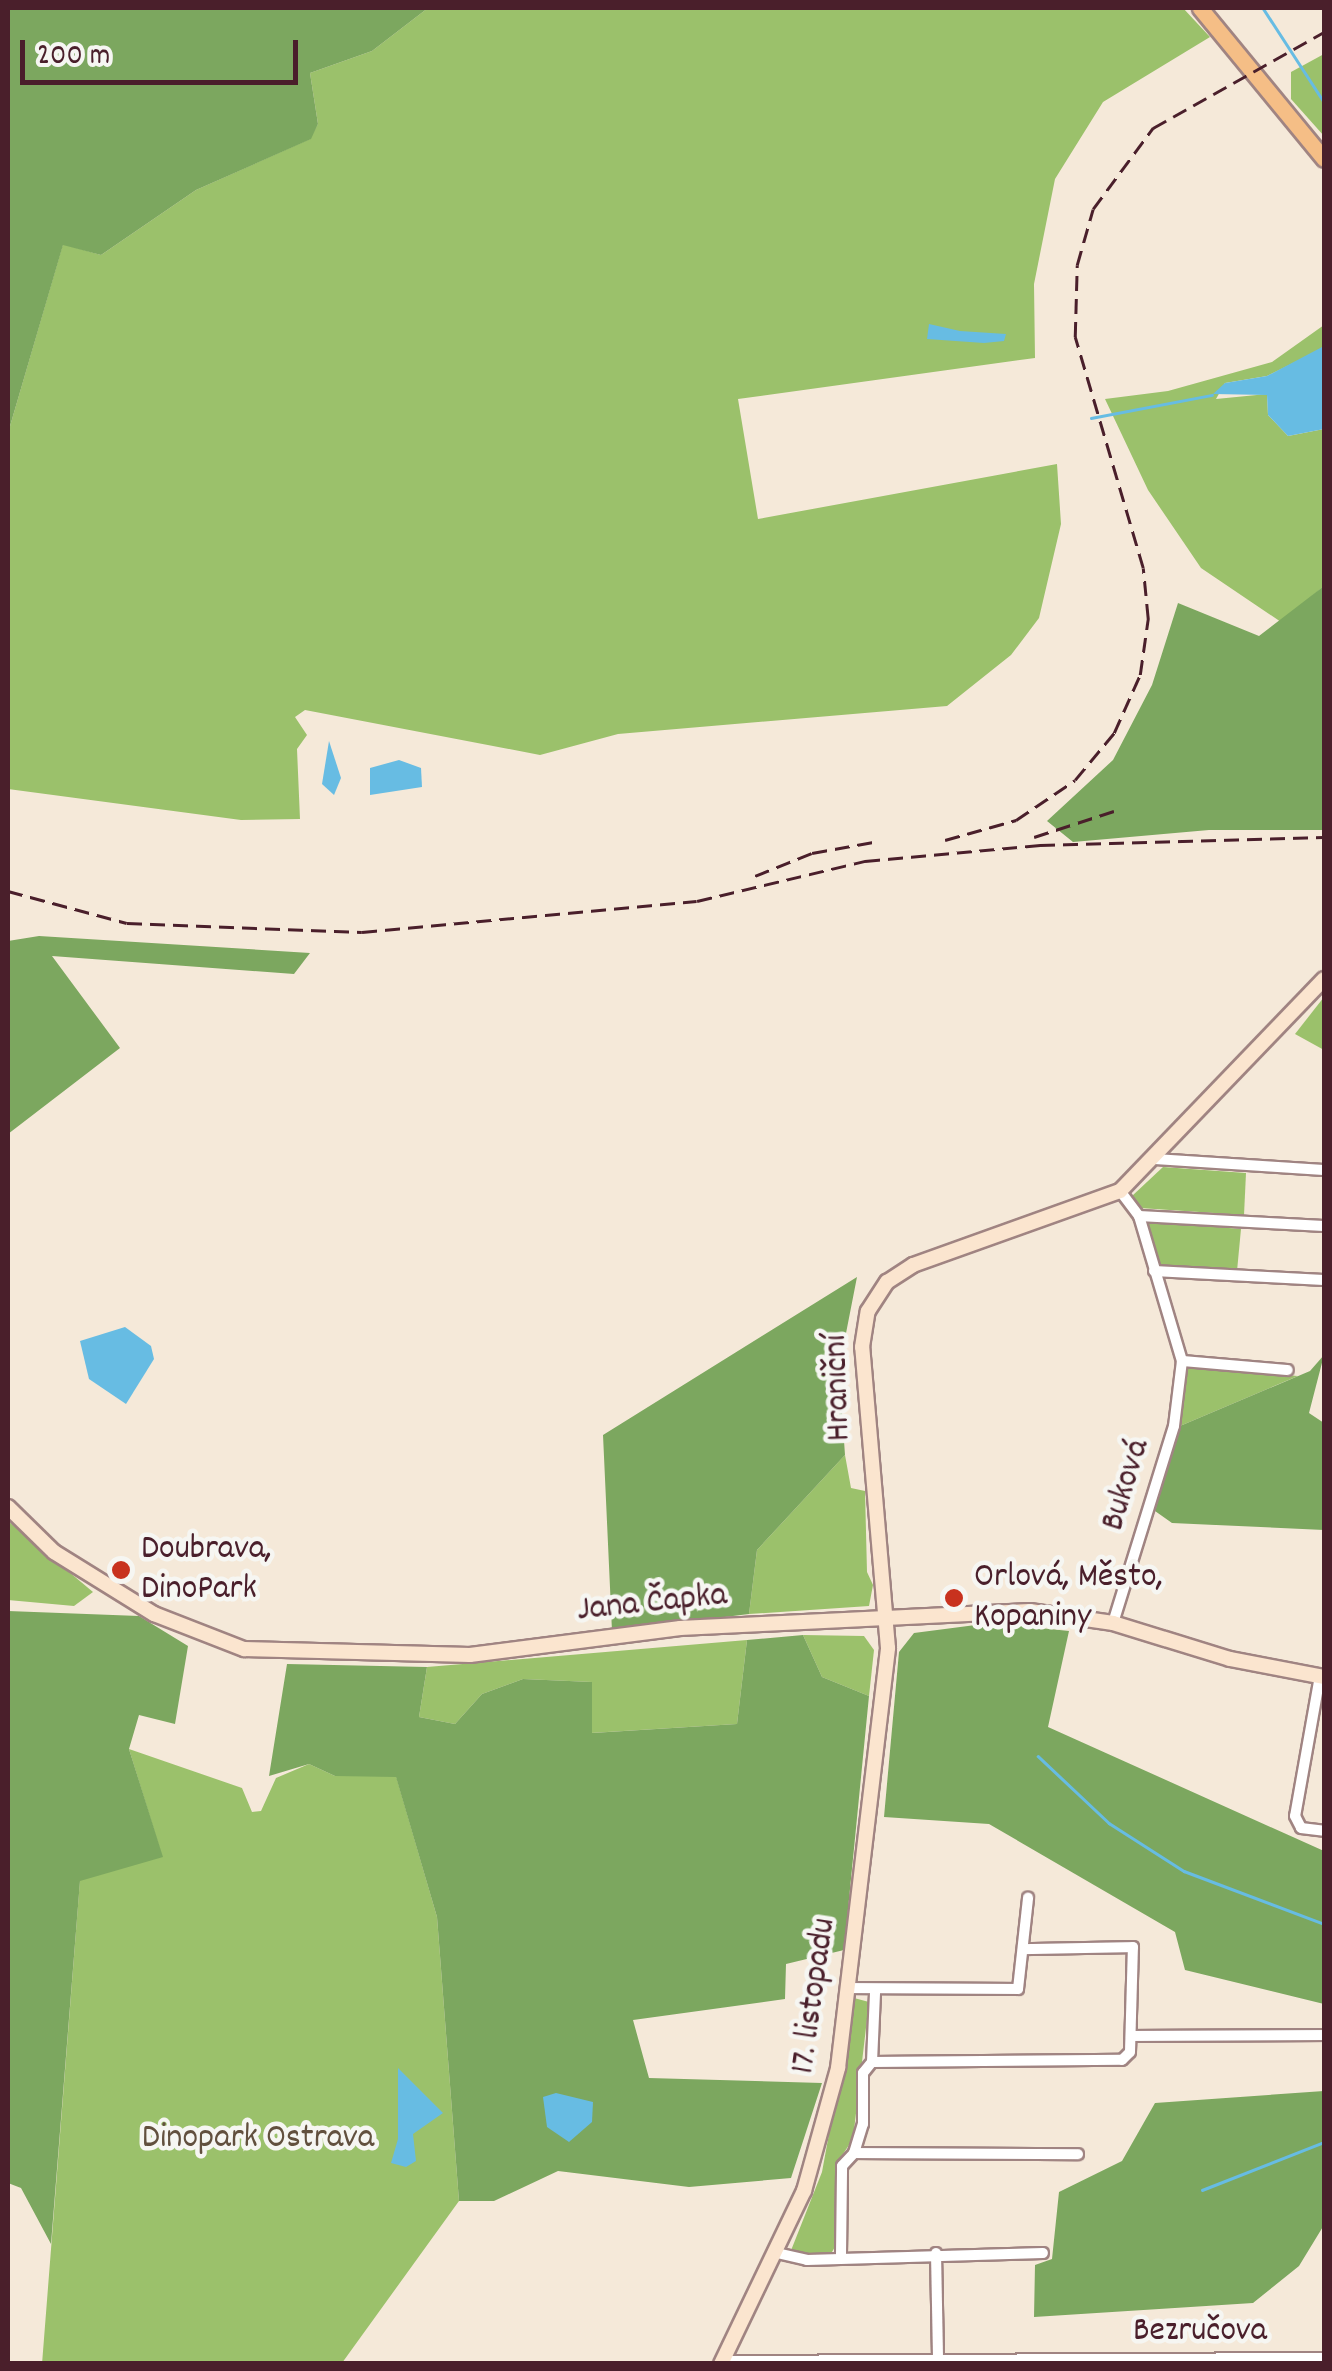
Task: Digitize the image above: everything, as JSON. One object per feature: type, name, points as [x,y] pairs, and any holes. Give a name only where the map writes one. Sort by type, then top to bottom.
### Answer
[{"type":"main road","points":[[1200,8],[1324,159]]},
{"type":"main road","name":"Hraniční","points":[[887,1616],[862,1347],[872,1301],[913,1265],[1120,1191],[1324,980]]},
{"type":"main road","name":"Jana Čapka","points":[[8,1507],[54,1552],[198,1635],[279,1653],[424,1655],[887,1616],[1030,1611],[1113,1623],[1230,1659],[1322,1676]]},
{"type":"main road","name":"17. listopadu","points":[[721,2362],[777,2253],[821,2140],[848,1988],[887,1616]]},
{"type":"street","points":[[1155,1159],[1324,1170]]},
{"type":"street","name":"Buková","points":[[1113,1623],[1174,1426],[1182,1361],[1139,1216],[1120,1191]]},
{"type":"street","points":[[1139,1216],[1324,1226]]},
{"type":"street","points":[[1154,1271],[1324,1280]]},
{"type":"street","points":[[1182,1361],[1288,1370]]},
{"type":"street","points":[[1322,1676],[1295,1816],[1301,1828],[1324,1831]]},
{"type":"street","points":[[1310,1735],[1324,1738]]},
{"type":"street","points":[[848,1988],[875,1993],[1018,1989],[1028,1898]]},
{"type":"street","points":[[872,2062],[1114,2062],[1130,2052],[1133,1947],[1024,1948]]},
{"type":"street","points":[[841,2254],[842,2166],[854,2153],[863,2124],[863,2073],[872,2062],[875,1993]]},
{"type":"street","points":[[1132,2036],[1324,2034]]},
{"type":"street","points":[[854,2153],[1078,2154]]},
{"type":"street","points":[[777,2253],[794,2260],[841,2254],[1043,2253]]},
{"type":"street","points":[[936,2253],[938,2361]]},
{"type":"street","name":"Bezručova","points":[[721,2362],[1324,2358]]},
{"type":"green space","points":[[8,8],[428,8],[372,51],[310,73],[318,124],[311,139],[196,190],[101,255],[63,245],[8,433]]},
{"type":"green space","points":[[428,8],[1183,8],[1210,37],[1103,102],[1055,179],[1034,284],[1035,358],[738,399],[758,519],[1057,464],[1061,524],[1039,618],[1011,655],[947,706],[618,734],[540,755],[305,710],[295,717],[307,735],[297,749],[300,819],[241,820],[8,789],[8,433],[63,244],[101,255],[196,190],[310,139],[318,124],[310,73],[372,51]]},
{"type":"green space","points":[[1324,54],[1324,136],[1291,99],[1291,72]]},
{"type":"green space","points":[[1324,325],[1322,349],[1267,376],[1225,383],[1216,399],[1267,394],[1268,415],[1288,436],[1324,429],[1324,586],[1281,622],[1201,568],[1148,490],[1105,399],[1168,391],[1272,362]]},
{"type":"green space","points":[[1324,586],[1324,830],[1209,830],[1073,842],[1047,821],[1113,760],[1152,685],[1178,603],[1259,636]]},
{"type":"green space","points":[[39,936],[310,953],[294,974],[52,956],[120,1048],[8,1134],[8,941]]},
{"type":"green space","points":[[1324,997],[1324,1050],[1295,1034]]},
{"type":"green space","points":[[1163,1167],[1246,1173],[1244,1215],[1140,1208],[1132,1196]]},
{"type":"green space","points":[[1145,1221],[1241,1229],[1237,1271],[1158,1267]]},
{"type":"green space","points":[[857,1277],[839,1369],[845,1455],[757,1550],[749,1614],[612,1631],[603,1435]]},
{"type":"green space","points":[[1324,1355],[1309,1413],[1324,1423],[1324,1530],[1172,1523],[1155,1511],[1180,1426],[1310,1371]]},
{"type":"green space","points":[[1186,1368],[1298,1376],[1180,1426]]},
{"type":"green space","points":[[845,1455],[851,1488],[865,1491],[867,1572],[873,1585],[869,1606],[749,1614],[757,1550]]},
{"type":"green space","points":[[8,1521],[93,1592],[74,1606],[8,1600]]},
{"type":"green space","points":[[8,1611],[139,1616],[188,1646],[175,1724],[139,1715],[129,1749],[163,1857],[80,1881],[51,2244],[21,2188],[8,2183]]},
{"type":"green space","points":[[991,1623],[1069,1631],[1048,1727],[1324,1851],[1324,2004],[1185,1970],[1175,1932],[989,1824],[884,1817],[899,1652],[914,1633]]},
{"type":"green space","points":[[803,1635],[864,1636],[874,1650],[869,1696],[822,1677]]},
{"type":"green space","points":[[803,1635],[822,1677],[869,1696],[844,1950],[786,1964],[785,1999],[633,2020],[649,2078],[822,2083],[791,2178],[689,2187],[558,2171],[494,2201],[459,2201],[437,1917],[396,1777],[335,1776],[309,1764],[269,1776],[287,1664],[427,1667],[419,1717],[455,1724],[482,1694],[523,1679],[592,1682],[592,1733],[737,1724],[747,1640]]},
{"type":"green space","points":[[747,1640],[737,1724],[591,1733],[592,1682],[523,1679],[482,1694],[455,1724],[419,1717],[427,1667]]},
{"type":"green space","name":"Dinopark Ostrava","points":[[129,1749],[242,1788],[252,1812],[261,1811],[276,1778],[309,1764],[335,1776],[396,1776],[437,1917],[459,2201],[342,2363],[42,2364],[80,1880],[162,1856]]},
{"type":"green space","points":[[854,1998],[869,2002],[853,2139],[837,2163],[836,2245],[832,2252],[798,2256],[790,2253],[822,2172]]},
{"type":"green space","points":[[1324,2091],[1324,2225],[1299,2266],[1253,2303],[1034,2317],[1035,2265],[1052,2259],[1059,2192],[1122,2161],[1155,2103]]},
{"type":"water","points":[[929,324],[1006,334],[1004,341],[984,343],[927,339]]},
{"type":"water","points":[[1324,346],[1324,429],[1288,436],[1268,415],[1267,395],[1213,394],[1225,383],[1267,376]]},
{"type":"water","points":[[329,741],[341,778],[334,795],[322,784]]},
{"type":"water","points":[[399,760],[421,768],[422,787],[370,795],[370,768]]},
{"type":"water","points":[[125,1327],[151,1346],[154,1359],[126,1404],[89,1379],[80,1341]]},
{"type":"water","points":[[398,2068],[443,2113],[413,2134],[416,2161],[406,2167],[391,2163],[398,2139]]},
{"type":"water","points":[[556,2093],[593,2102],[592,2122],[569,2142],[547,2127],[543,2097]]},
{"type":"waterway","points":[[1263,8],[1324,102]]},
{"type":"waterway","points":[[1091,418],[1212,395]]},
{"type":"waterway","points":[[1038,1756],[1109,1823],[1184,1871],[1324,1924]]},
{"type":"waterway","points":[[1202,2190],[1324,2142]]},
{"type":"railway","points":[[945,840],[1016,820],[1075,780],[1114,733],[1140,675],[1148,619],[1143,568],[1075,337],[1077,265],[1093,209],[1153,128],[1324,32]]},
{"type":"railway","points":[[1034,837],[1114,811]]},
{"type":"railway","points":[[8,891],[127,923],[362,932],[697,901],[865,861],[1040,845],[1324,837]]},
{"type":"railway","points":[[755,876],[812,853],[879,841]]},
{"type":"place","name":"Doubrava, DinoPark","points":[[121,1570]]},
{"type":"place","name":"Orlová, Město, Kopaniny","points":[[954,1598]]}]
